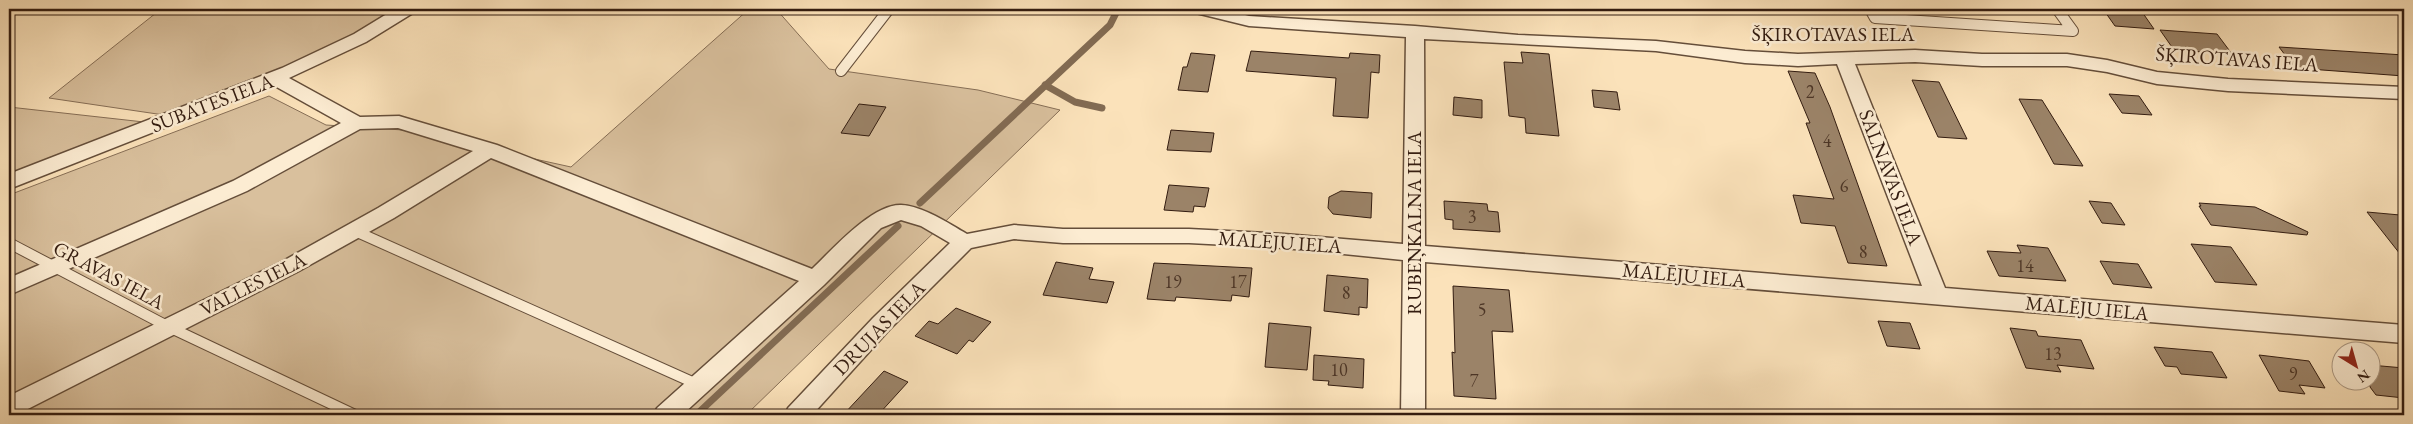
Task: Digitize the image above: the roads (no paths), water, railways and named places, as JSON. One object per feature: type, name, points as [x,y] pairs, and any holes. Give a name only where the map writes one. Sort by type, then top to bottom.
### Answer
[{"type":"street","name":"SUBATES IELA","points":[[9,182],[276,79],[358,40],[407,9]]},
{"type":"street","name":"ŠĶIROTAVAS IELA","points":[[1202,9],[1249,21],[1509,39],[1656,46],[1745,57],[1798,60],[1915,56],[1999,61],[2067,60],[2166,79],[2228,85],[2404,93]]},
{"type":"street","name":"RUBEŅKALNA IELA","points":[[1413,415],[1415,31]]},
{"type":"street","name":"SALNAVAS IELA","points":[[1844,58],[1937,296]]},
{"type":"street","points":[[276,79],[356,123]]},
{"type":"street","points":[[9,287],[240,186],[356,123],[399,122],[490,150],[816,279]]},
{"type":"street","name":"VALLES IELA","points":[[9,407],[291,266],[490,150]]},
{"type":"street","points":[[666,415],[816,279],[873,223],[900,212],[929,221],[964,242]]},
{"type":"street","name":"MALĒJU IELA","points":[[964,242],[1014,232],[1063,236],[1189,236],[1284,241],[2404,334]]},
{"type":"street","name":"DRUJAS IELA","points":[[797,415],[881,324],[964,242]]},
{"type":"lane","points":[[841,71],[889,9]]},
{"type":"lane","points":[[1870,9],[1875,18],[2073,31],[2057,9]]},
{"type":"lane","points":[[354,230],[699,385]]},
{"type":"lane","name":"GRAVAS IELA","points":[[9,243],[169,327],[355,415]]},
{"type":"waterway","points":[[1046,85],[1110,25],[1118,9]]},
{"type":"waterway","points":[[920,203],[1046,85]]},
{"type":"waterway","points":[[1046,85],[1075,102],[1102,108]]},
{"type":"waterway","points":[[696,415],[898,226]]}]
